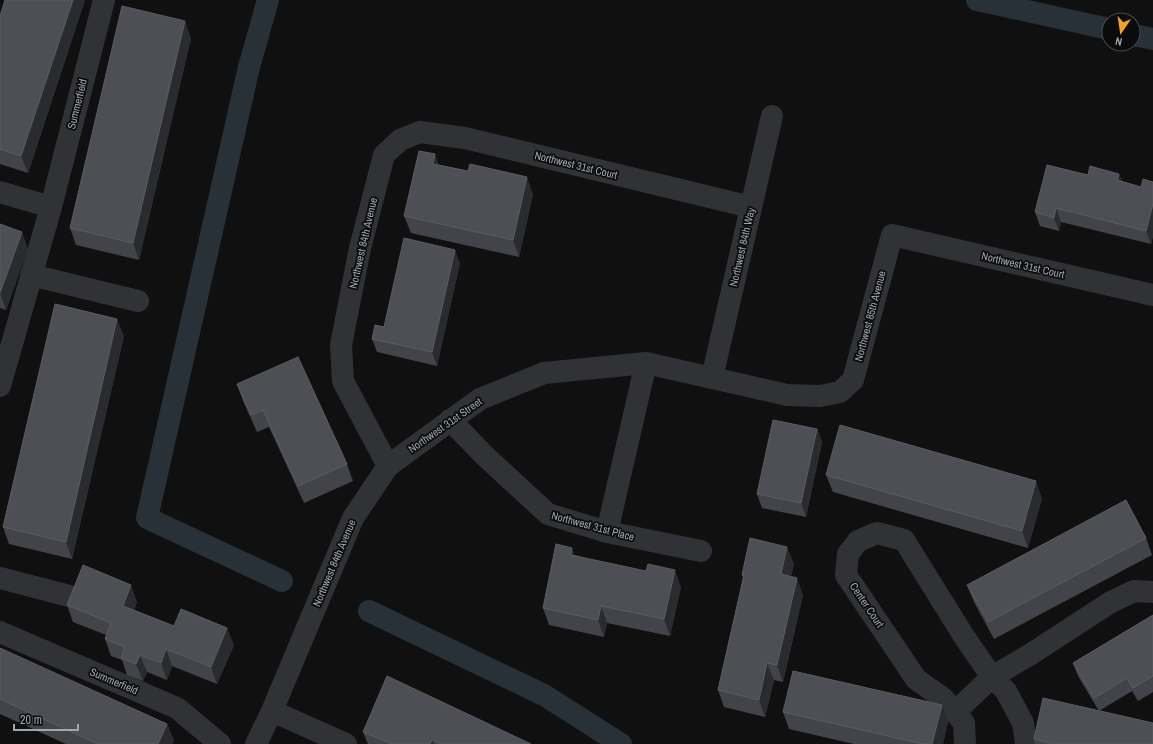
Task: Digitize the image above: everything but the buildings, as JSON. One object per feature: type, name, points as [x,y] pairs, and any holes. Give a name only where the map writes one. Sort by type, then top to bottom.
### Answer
[{"type":"street","name":"Summerfield","points":[[0,386],[7,333],[31,275],[51,207],[104,0]]},
{"type":"street","name":"Northwest 84th Way","points":[[712,378],[772,116]]},
{"type":"street","name":"Northwest 31st Court","points":[[400,140],[420,132],[465,138],[751,207]]},
{"type":"street","name":"Northwest 84th Avenue","points":[[256,744],[272,711],[353,518],[388,466],[343,381],[341,345],[360,248],[384,155],[400,140]]},
{"type":"street","points":[[0,192],[51,207]]},
{"type":"street","name":"Northwest 31st Court","points":[[892,235],[1153,295]]},
{"type":"street","name":"Northwest 85th Avenue","points":[[712,378],[788,396],[820,396],[840,392],[852,380],[892,235]]},
{"type":"street","points":[[31,275],[138,301]]},
{"type":"street","points":[[607,532],[646,364],[712,378]]},
{"type":"street","name":"Northwest 31st Street","points":[[388,466],[480,399],[544,373],[646,364]]},
{"type":"street","name":"Northwest 31st Place","points":[[450,420],[486,457],[548,514],[607,532],[701,551]]},
{"type":"street","name":"Center Court","points":[[965,744],[964,723],[944,699],[916,679],[846,575],[848,554],[858,541],[877,533],[904,540],[965,638],[992,676],[1006,691],[1023,723],[1026,744]]},
{"type":"street","points":[[0,578],[69,596]]},
{"type":"street","points":[[955,712],[992,676],[1031,654],[1112,602],[1134,591],[1153,592]]},
{"type":"street","name":"Summerfield","points":[[0,632],[177,708],[220,744]]},
{"type":"street","points":[[272,711],[346,744]]},
{"type":"waterway","points":[[268,0],[249,67],[147,518],[282,581]]},
{"type":"waterway","points":[[977,0],[1101,27]]},
{"type":"waterway","points":[[1141,37],[1153,39]]},
{"type":"waterway","points":[[369,611],[544,695],[621,744]]}]
